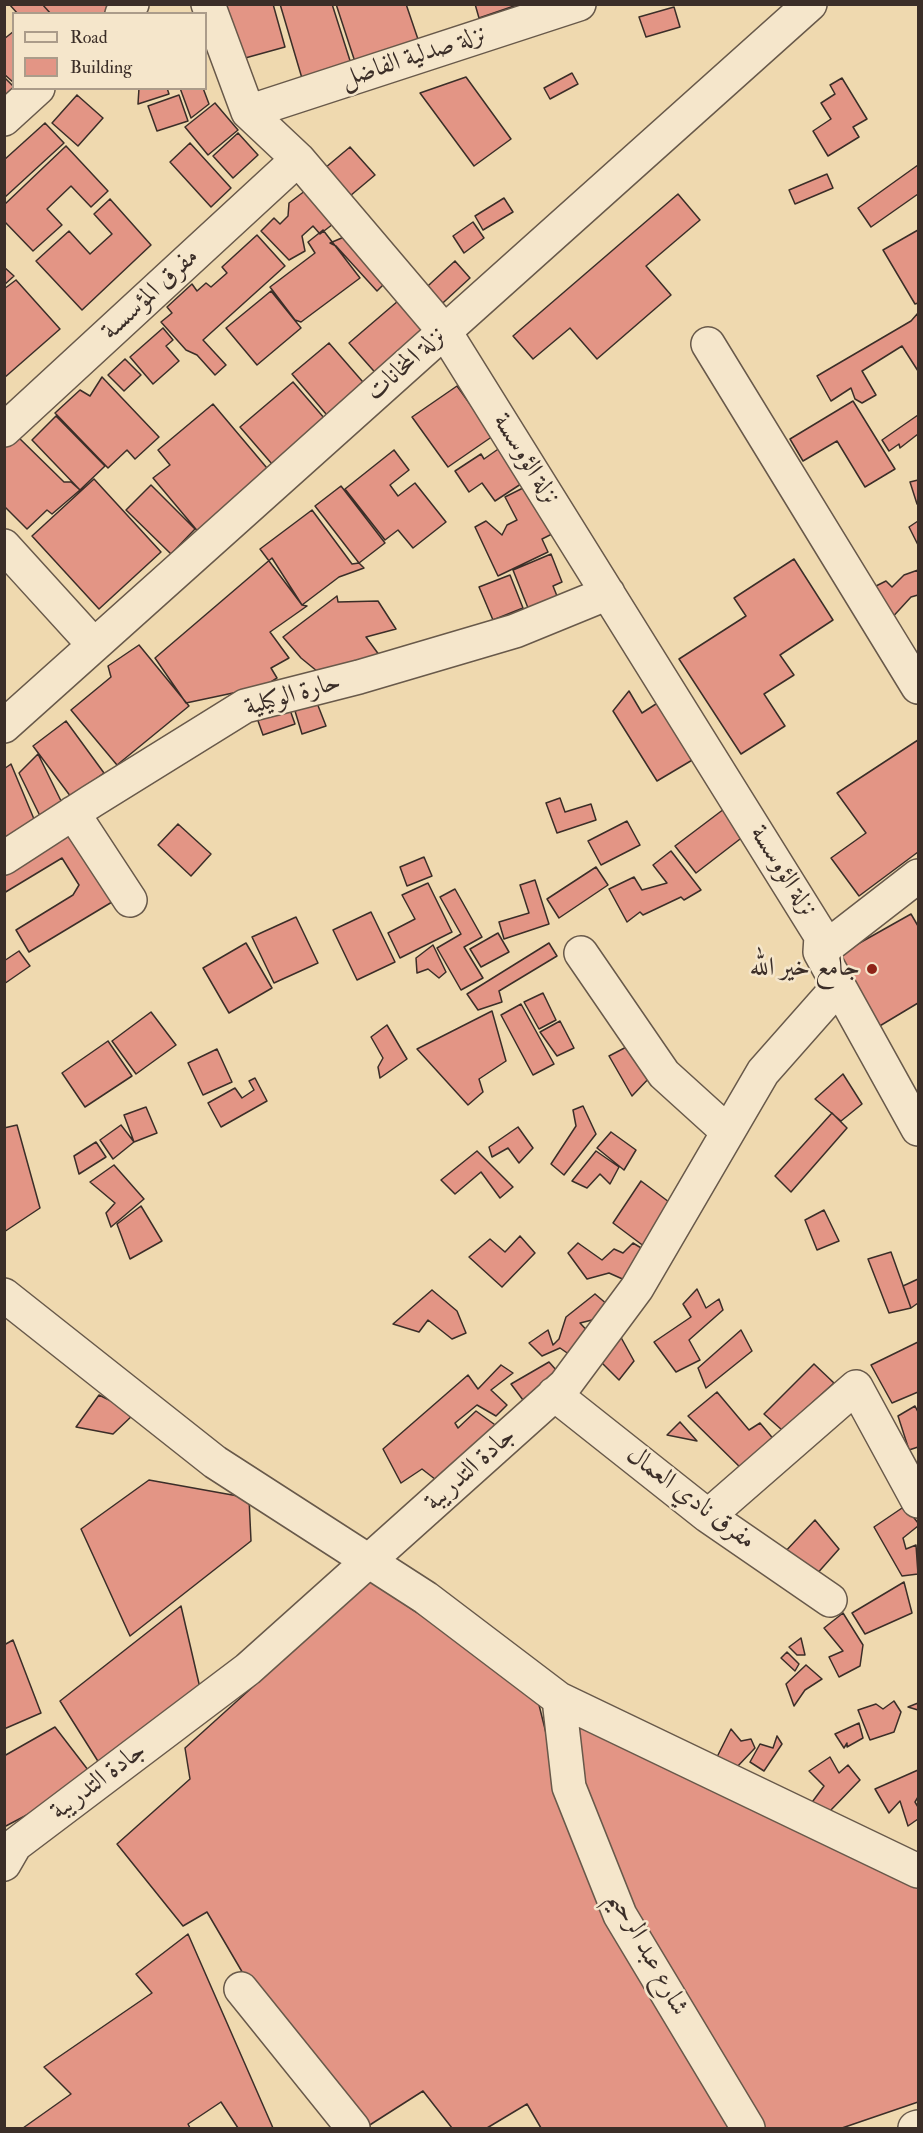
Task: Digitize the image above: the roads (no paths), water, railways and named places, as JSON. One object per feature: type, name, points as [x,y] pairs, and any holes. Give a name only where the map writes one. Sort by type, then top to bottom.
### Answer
[{"type":"street","name":"نزلة الؤوسسة","points":[[208,4],[248,112],[298,159],[445,332],[608,593],[821,944],[839,986],[915,1114]]},
{"type":"street","name":"نزلة صدلية الفاضل","points":[[248,112],[579,4]]},
{"type":"street","name":"نزلة المخانات","points":[[4,726],[810,4]]},
{"type":"street","points":[[4,118],[36,90]]},
{"type":"street","name":"مفرق المؤسسىة","points":[[4,430],[298,159]]},
{"type":"street","points":[[708,344],[918,687]]},
{"type":"street","points":[[4,546],[94,645]]},
{"type":"street","name":"حارة الوكيلية","points":[[4,858],[245,706],[359,677],[515,631],[608,593]]},
{"type":"street","points":[[73,813],[130,900]]},
{"type":"street","points":[[821,944],[918,876]]},
{"type":"street","points":[[581,952],[664,1074],[728,1132]]},
{"type":"street","name":"جادة التدريبة","points":[[4,1864],[15,1845],[249,1669],[565,1385],[637,1288],[762,1072],[839,986]]},
{"type":"street","points":[[4,1295],[215,1462],[426,1598],[559,1699],[918,1871]]},
{"type":"street","points":[[708,1516],[856,1387],[918,1501]]},
{"type":"street","name":"مفرق نادي العمال","points":[[554,1394],[708,1516],[830,1600]]},
{"type":"street","name":"شارع عبد الرحيم","points":[[559,1699],[569,1787],[620,1916],[748,2128]]},
{"type":"street","points":[[241,1989],[353,2128]]},
{"type":"place","name":"جامع خير الله","points":[[872,969]]}]
